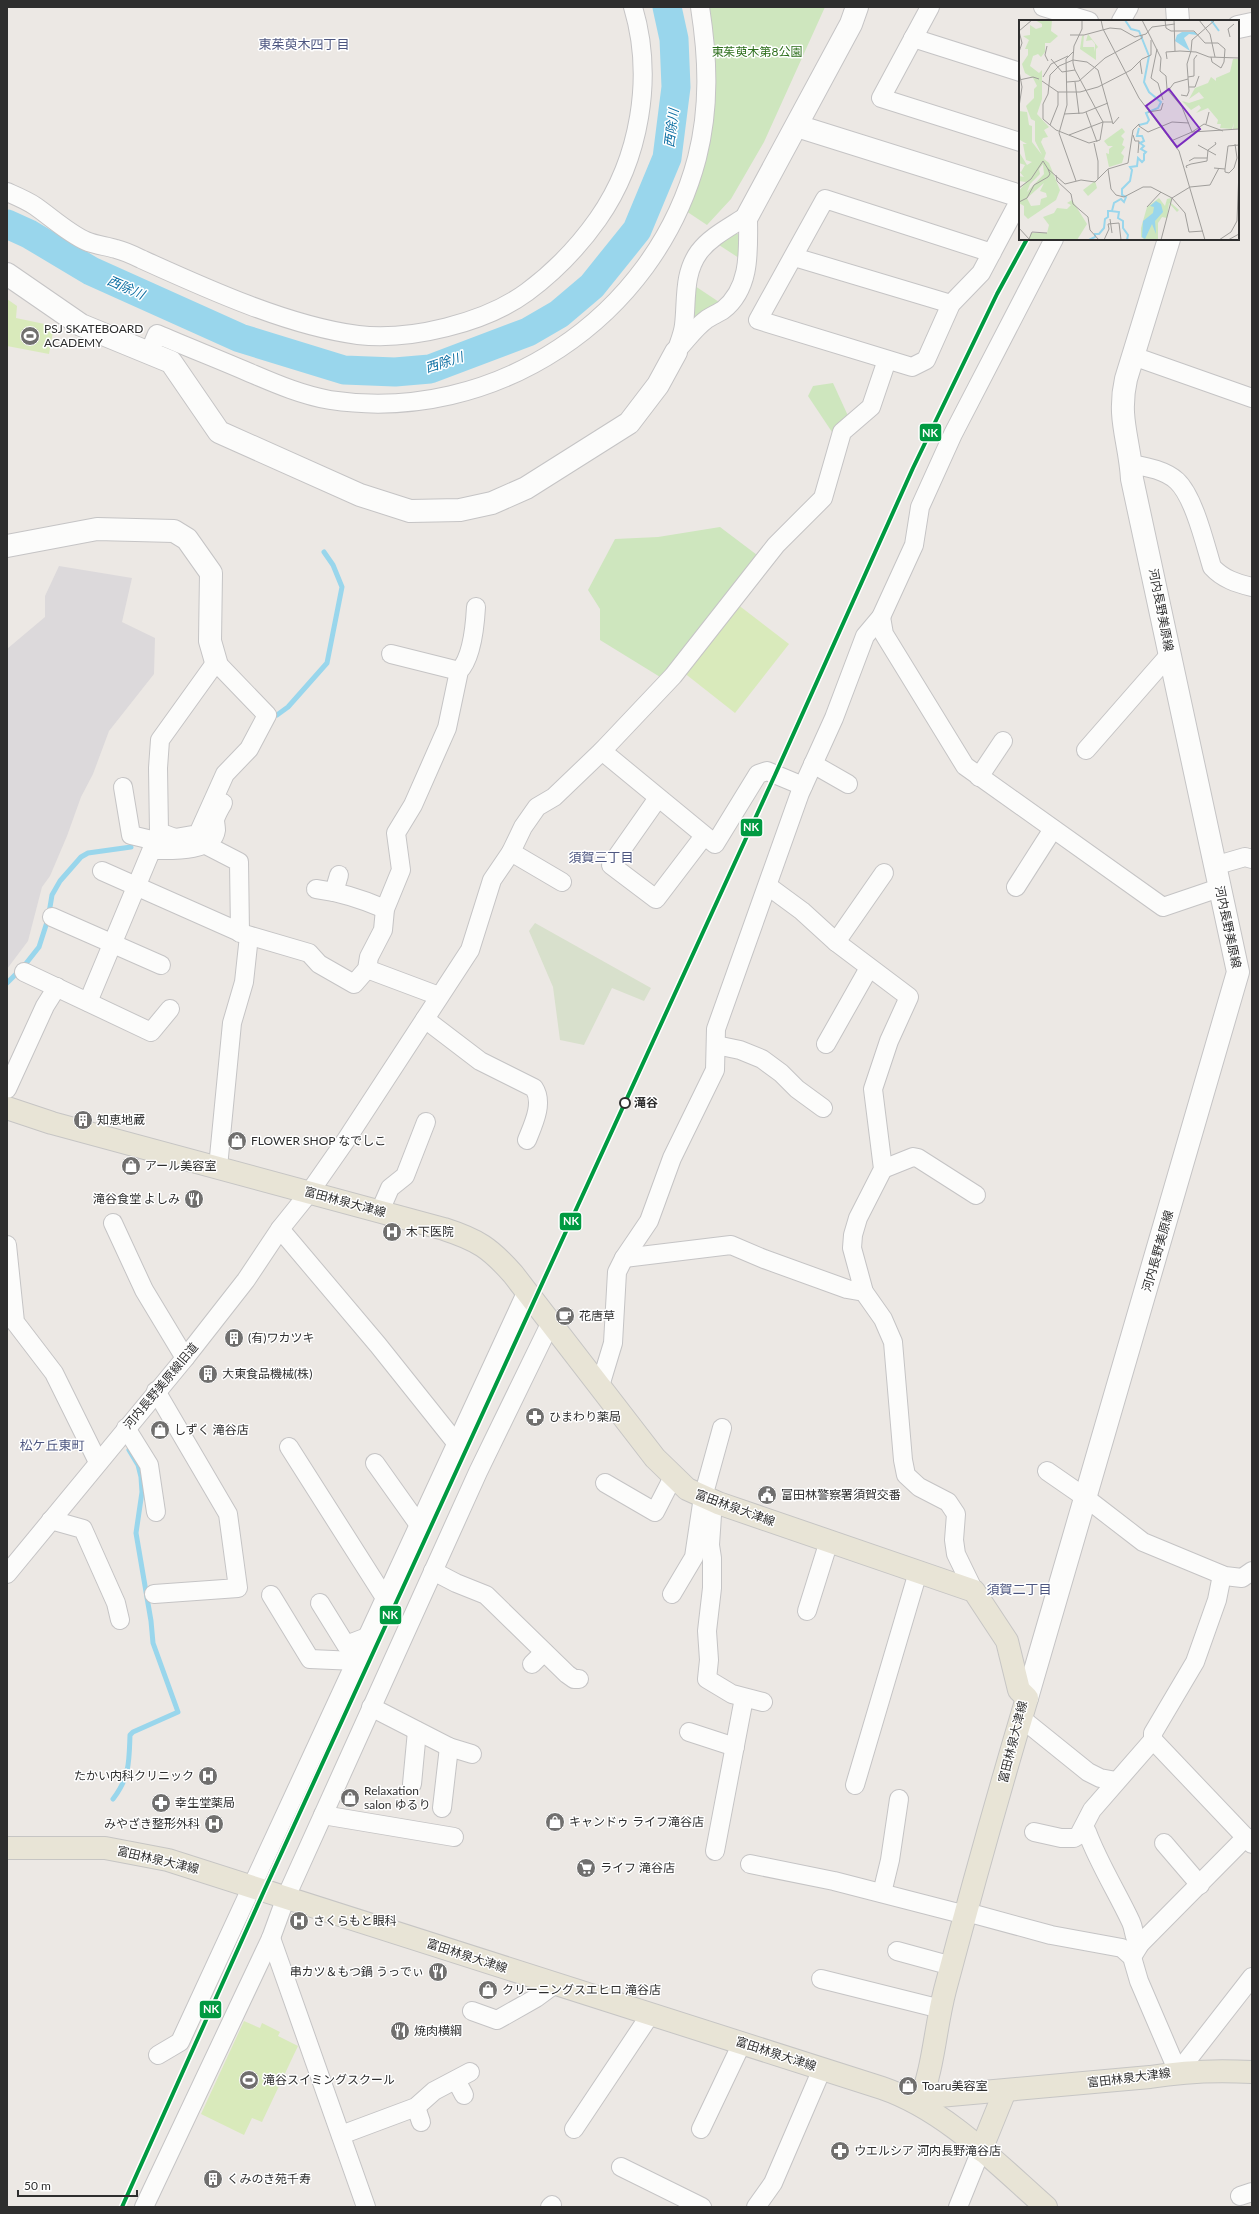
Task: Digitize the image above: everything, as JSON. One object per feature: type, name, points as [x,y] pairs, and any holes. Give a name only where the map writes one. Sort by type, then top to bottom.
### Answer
[{"type":"main road","name":"富田林泉大津線","points":[[7,1108],[52,1123],[444,1229],[480,1242],[502,1261],[655,1458],[673,1478],[687,1489],[708,1498],[974,1591],[1007,1641],[1018,1690],[1024,1708],[966,1913],[941,2009],[928,2083],[919,2104]]},
{"type":"main road","name":"富田林泉大津線","points":[[7,1848],[85,1848],[126,1851],[168,1860],[897,2093],[919,2104],[981,2150],[1046,2207]]},
{"type":"main road","name":"富田林泉大津線","points":[[919,2104],[939,2096],[1150,2077],[1178,2072],[1213,2070],[1252,2072]]},
{"type":"main road","points":[[981,2150],[1006,2091]]},
{"type":"street","points":[[7,192],[32,204],[86,242],[120,250],[192,282],[286,317],[328,329],[360,335],[401,335],[440,329],[485,315],[526,293],[585,238],[608,205],[627,165],[634,143],[641,108],[642,67],[638,24],[633,7]]},
{"type":"street","points":[[149,353],[157,334],[304,393],[329,400],[402,402],[429,400],[475,389],[508,377],[560,349],[581,334],[625,293],[646,266],[675,218],[697,158],[704,116],[707,55],[700,7]]},
{"type":"street","points":[[676,352],[706,320],[723,309],[734,297],[744,280],[747,265],[748,215],[851,24],[857,7]]},
{"type":"street","points":[[930,7],[881,98],[1019,142]]},
{"type":"street","points":[[1043,7],[1086,20]]},
{"type":"street","points":[[1122,20],[1129,7]]},
{"type":"street","points":[[1177,7],[1178,20]]},
{"type":"street","points":[[1239,27],[1252,24]]},
{"type":"street","points":[[913,38],[1019,72]]},
{"type":"street","points":[[797,126],[1019,196]]},
{"type":"street","points":[[992,253],[825,199],[758,320],[912,367],[926,360],[951,304],[981,274],[1019,202]]},
{"type":"street","points":[[7,274],[81,325],[171,362],[219,432],[360,496],[410,511],[460,510],[492,503],[526,488],[629,423],[658,385],[676,352],[684,327],[686,281],[692,264],[699,251],[716,235],[748,215]]},
{"type":"street","points":[[600,1386],[613,1343],[617,1272],[624,1258],[649,1221],[672,1158],[714,1070],[716,1029],[803,786],[834,718],[865,636],[881,617],[914,545],[920,507],[953,434],[1053,240]]},
{"type":"street","name":"河内長野美原線","points":[[1024,1708],[1238,972],[1132,479],[1131,464],[1124,438],[1122,409],[1123,394],[1133,356],[1169,240]]},
{"type":"street","points":[[794,257],[951,304]]},
{"type":"street","points":[[1133,356],[1252,398]]},
{"type":"street","name":"河内長野美原線旧道","points":[[7,1574],[156,1391],[185,1358],[246,1280],[280,1229],[310,1193],[470,950],[492,880],[512,852],[523,827],[537,807],[554,797],[602,751],[673,676],[776,545],[823,498],[842,432],[871,407],[887,360]]},
{"type":"street","points":[[1131,464],[1154,468],[1177,481],[1188,495],[1212,567],[1219,575],[1235,583],[1252,587]]},
{"type":"street","points":[[7,546],[97,529],[174,531],[187,540],[211,573],[210,641],[216,662],[267,715]]},
{"type":"street","points":[[102,872],[245,934],[308,953],[319,964],[354,984],[367,969],[370,957],[383,930],[385,909],[401,870],[396,832],[413,805],[447,728],[459,671],[464,666],[474,629],[476,607]]},
{"type":"street","points":[[881,617],[884,634],[965,766],[1163,907],[1219,888]]},
{"type":"street","points":[[391,654],[459,671]]},
{"type":"street","points":[[1086,750],[1170,654]]},
{"type":"street","points":[[88,1002],[156,841],[160,740],[216,662]]},
{"type":"street","points":[[156,841],[198,834],[225,774],[250,749],[267,715]]},
{"type":"street","points":[[123,787],[131,835],[156,841],[177,851],[206,844],[212,839],[216,830],[215,820],[233,782],[257,756],[262,743],[267,715]]},
{"type":"street","points":[[979,777],[1003,741]]},
{"type":"street","points":[[602,751],[714,844],[758,774],[767,771],[803,786]]},
{"type":"street","points":[[813,764],[848,784]]},
{"type":"street","points":[[658,798],[611,865],[656,899],[704,836]]},
{"type":"street","points":[[1016,887],[1053,829]]},
{"type":"street","points":[[206,844],[239,862],[245,934],[244,982],[232,1023],[218,1167]]},
{"type":"street","points":[[512,852],[562,882]]},
{"type":"street","points":[[1214,866],[1245,857],[1252,859]]},
{"type":"street","points":[[836,942],[884,873]]},
{"type":"street","points":[[316,889],[337,883],[361,899],[385,909]]},
{"type":"street","points":[[768,886],[802,911],[836,942],[869,968],[909,997],[889,1041],[872,1089],[883,1169],[858,1218],[853,1235],[852,1248],[864,1292],[883,1319],[893,1342],[903,1460],[906,1475],[918,1487],[948,1502],[956,1514],[954,1540],[956,1554],[974,1591]]},
{"type":"street","points":[[52,917],[161,965]]},
{"type":"street","points":[[826,1044],[869,968]]},
{"type":"street","points":[[367,969],[439,996]]},
{"type":"street","points":[[24,972],[151,1032],[170,1009]]},
{"type":"street","points":[[7,1089],[45,1006],[57,987]]},
{"type":"street","points":[[425,1019],[480,1061],[534,1088],[538,1094],[538,1103],[534,1124],[527,1140]]},
{"type":"street","points":[[716,1045],[740,1050],[762,1058],[781,1073],[797,1089],[823,1108]]},
{"type":"street","points":[[380,1211],[390,1188],[405,1176],[426,1122]]},
{"type":"street","points":[[883,1169],[912,1158],[918,1158],[976,1195]]},
{"type":"street","points":[[113,1223],[144,1290],[185,1358]]},
{"type":"street","points":[[280,1229],[378,1345],[457,1444]]},
{"type":"street","points":[[7,1245],[16,1322],[54,1373],[98,1462]]},
{"type":"street","points":[[624,1258],[731,1245],[764,1259],[848,1289],[864,1292]]},
{"type":"street","points":[[158,2055],[180,2042],[526,1293]]},
{"type":"street","points":[[144,2207],[271,1938],[286,1897],[433,1571],[550,1324]]},
{"type":"street","points":[[154,1594],[238,1588],[228,1514],[156,1391]]},
{"type":"street","points":[[126,1428],[149,1465],[156,1512]]},
{"type":"street","points":[[672,1594],[694,1557],[722,1428]]},
{"type":"street","points":[[289,1447],[385,1598]]},
{"type":"street","points":[[375,1463],[419,1525]]},
{"type":"street","points":[[1047,1471],[1086,1498],[1143,1542],[1222,1575],[1242,1578],[1252,1570]]},
{"type":"street","points":[[605,1483],[624,1503],[661,1516],[673,1478]]},
{"type":"street","points":[[708,1498],[712,1558],[712,1588],[707,1631],[709,1660],[706,1679],[732,1694],[763,1702]]},
{"type":"street","points":[[51,1520],[83,1528],[116,1603],[120,1620]]},
{"type":"street","points":[[807,1611],[829,1541]]},
{"type":"street","points":[[433,1571],[456,1583],[486,1595],[538,1658],[574,1679],[579,1679]]},
{"type":"street","points":[[855,1786],[918,1572]]},
{"type":"street","points":[[1034,1832],[1074,1838],[1079,1835],[1092,1810],[1153,1740],[1153,1733],[1195,1662],[1216,1600],[1222,1575]]},
{"type":"street","points":[[271,1595],[310,1659],[356,1662]]},
{"type":"street","points":[[320,1603],[346,1645],[367,1637]]},
{"type":"street","points":[[715,1851],[744,1698]]},
{"type":"street","points":[[371,1707],[449,1747],[472,1754]]},
{"type":"street","points":[[1024,1708],[1088,1772],[1100,1778],[1116,1781]]},
{"type":"street","points":[[412,1784],[417,1731]]},
{"type":"street","points":[[689,1732],[735,1747]]},
{"type":"street","points":[[1136,1951],[1200,1884],[1249,1840],[1153,1740]]},
{"type":"street","points":[[442,1808],[449,1747]]},
{"type":"street","points":[[882,1893],[890,1860],[899,1799]]},
{"type":"street","points":[[323,1815],[454,1837]]},
{"type":"street","points":[[1083,1829],[1087,1832],[1133,1925],[1138,1981],[1178,2072],[1252,1977]]},
{"type":"street","points":[[1174,1847],[1200,1884]]},
{"type":"street","points":[[750,1864],[882,1893],[1051,1935],[1136,1951]]},
{"type":"street","points":[[271,1938],[366,2207]]},
{"type":"street","points":[[897,1952],[952,1966]]},
{"type":"street","points":[[821,1979],[941,2009]]},
{"type":"street","points":[[472,2011],[498,2020],[536,1998],[555,1984]]},
{"type":"street","points":[[574,2129],[650,2015]]},
{"type":"street","points":[[701,2129],[742,2044]]},
{"type":"street","points":[[756,2207],[774,2182],[822,2069]]},
{"type":"street","points":[[341,2135],[418,2114],[434,2091],[463,2082]]},
{"type":"street","points":[[958,2207],[981,2150]]},
{"type":"street","points":[[621,2167],[702,2207]]},
{"type":"shaded area","points":[[59,566],[132,578],[122,622],[155,638],[154,674],[109,731],[93,774],[81,797],[67,836],[50,876],[42,887],[28,941],[7,969],[7,649],[45,617],[45,596]]},
{"type":"green space","name":"東茱萸木第8公園","points":[[703,7],[825,7],[764,142],[731,199],[707,225],[686,211],[711,136],[714,61]]},
{"type":"green space","points":[[735,233],[740,235],[742,260],[719,245]]},
{"type":"green space","points":[[692,284],[722,304],[707,315],[692,319]]},
{"type":"green space","name":"PSJ SKATEBOARD ACADEMY","points":[[7,299],[17,306],[16,318],[54,326],[49,354],[7,346]]},
{"type":"green space","points":[[833,383],[849,418],[836,438],[808,396],[813,386]]},
{"type":"green space","points":[[720,527],[761,558],[665,680],[600,640],[600,609],[588,590],[615,539],[658,537]]},
{"type":"green space","points":[[737,604],[789,644],[735,713],[683,672]]},
{"type":"green space","points":[[535,923],[651,988],[644,1001],[612,988],[584,1045],[560,1040],[553,987],[529,931]]},
{"type":"green space","name":"滝谷スイミングスクール","points":[[244,2021],[260,2028],[262,2023],[280,2032],[278,2036],[298,2046],[262,2122],[252,2118],[244,2135],[201,2114]]},
{"type":"waterway","name":"西除川","points":[[7,224],[29,234],[91,271],[240,338],[344,370],[395,372],[430,369],[528,332],[559,314],[592,286],[637,230],[667,158],[676,87],[674,39],[667,7]]},
{"type":"waterway","points":[[277,715],[288,707],[327,663],[342,587],[333,565],[324,552]]},
{"type":"waterway","points":[[7,983],[24,966],[39,947],[48,919],[52,895],[60,881],[81,857],[88,853],[131,847]]},
{"type":"waterway","points":[[113,1799],[119,1791],[126,1776],[129,1761],[130,1735],[133,1732],[178,1712],[153,1643],[151,1621],[136,1533],[142,1492],[141,1477],[138,1465],[129,1450]]},
{"type":"transit line","name":"NK","points":[[122,2207],[264,1891],[775,775],[913,468],[997,294],[1026,240]]},
{"type":"place","name":"PSJ SKATEBOARD ACADEMY","points":[[30,336]]},
{"type":"place","name":"滝谷","points":[[625,1103]]},
{"type":"place","name":"知恵地蔵","points":[[83,1120]]},
{"type":"place","name":"FLOWER SHOP なでしこ","points":[[237,1141]]},
{"type":"place","name":"アール美容室","points":[[131,1166]]},
{"type":"place","name":"滝谷食堂 よしみ","points":[[194,1199]]},
{"type":"place","name":"木下医院","points":[[392,1232]]},
{"type":"place","name":"花唐草","points":[[565,1316]]},
{"type":"place","name":"(有)ワカツキ","points":[[234,1338]]},
{"type":"place","name":"大東食品機械(株)","points":[[208,1374]]},
{"type":"place","name":"ひまわり薬局","points":[[535,1417]]},
{"type":"place","name":"しずく 滝谷店","points":[[160,1430]]},
{"type":"place","name":"富田林警察署須賀交番","points":[[767,1495]]},
{"type":"place","name":"たかい内科クリニック","points":[[208,1776]]},
{"type":"place","name":"Relaxation salon ゆるり","points":[[350,1798]]},
{"type":"place","name":"幸生堂薬局","points":[[161,1803]]},
{"type":"place","name":"キャンドゥ ライフ滝谷店","points":[[555,1822]]},
{"type":"place","name":"みやざき整形外科","points":[[214,1824]]},
{"type":"place","name":"ライフ 滝谷店","points":[[586,1868]]},
{"type":"place","name":"さくらもと眼科","points":[[299,1921]]},
{"type":"place","name":"串カツ＆もつ鍋 うっでぃ","points":[[438,1972]]},
{"type":"place","name":"クリーニングスエヒロ 滝谷店","points":[[488,1990]]},
{"type":"place","name":"焼肉横綱","points":[[400,2031]]},
{"type":"place","name":"滝谷スイミングスクール","points":[[249,2080]]},
{"type":"place","name":"Toaru美容室","points":[[908,2086]]},
{"type":"place","name":"ウエルシア 河内長野滝谷店","points":[[840,2151]]},
{"type":"place","name":"くみのき苑千寿","points":[[213,2179]]},
{"type":"district","name":"東茱萸木四丁目","points":[[304,44]]},
{"type":"district","name":"須賀三丁目","points":[[601,857]]},
{"type":"district","name":"松ケ丘東町","points":[[52,1445]]},
{"type":"district","name":"須賀二丁目","points":[[1019,1589]]}]
